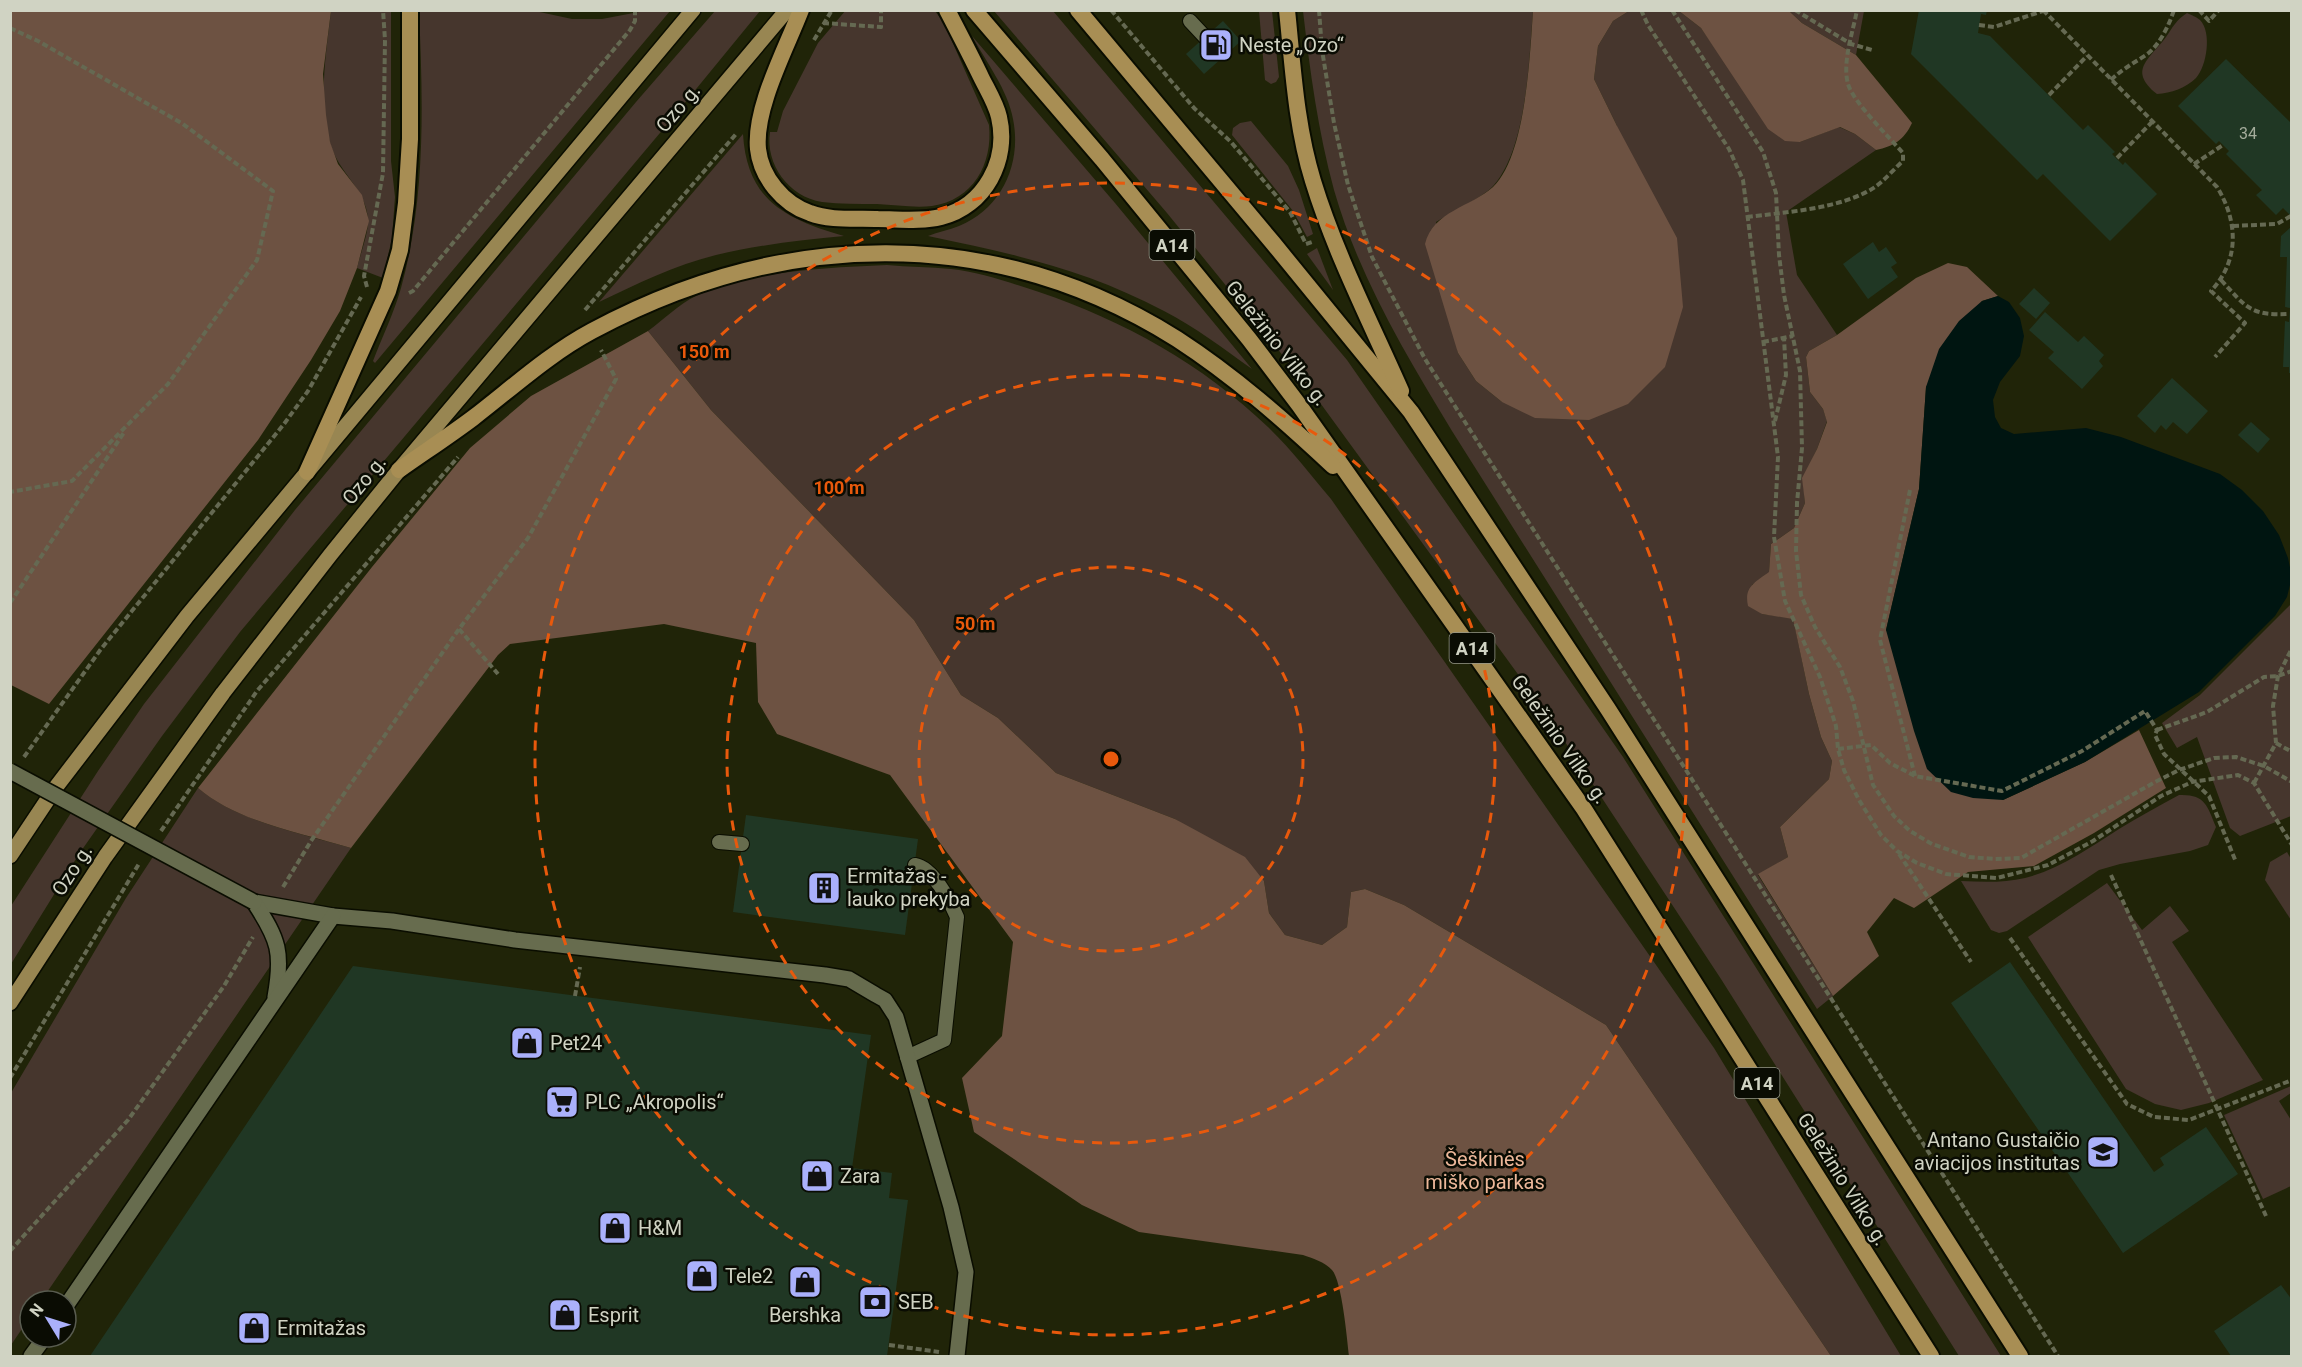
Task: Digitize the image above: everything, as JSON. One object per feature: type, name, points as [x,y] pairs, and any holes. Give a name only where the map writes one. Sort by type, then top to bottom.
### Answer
[{"type":"highway","points":[[307,472],[388,291],[400,250],[406,204],[410,139],[410,10]]},
{"type":"highway","points":[[801,10],[764,103],[758,125],[758,149],[762,167],[771,184],[791,203],[811,214],[828,217],[908,220],[939,218],[963,208],[981,193],[995,172],[999,159],[999,116],[947,10]]},
{"type":"highway","name":"Geležinio Vilko g.","points":[[974,10],[1102,159],[1249,339],[1299,405],[1584,809],[1931,1356]]},
{"type":"highway","points":[[1078,10],[1411,412],[1614,719],[2020,1356]]},
{"type":"highway","points":[[1287,10],[1302,138],[1313,182],[1332,234],[1411,412]]},
{"type":"highway","points":[[399,470],[471,419],[535,368],[590,332],[640,308],[686,289],[734,274],[806,257],[884,251],[989,262],[1052,280],[1124,310],[1177,339],[1225,373],[1274,411],[1358,489]]},
{"type":"main road","points":[[10,856],[56,787],[187,616],[693,10]]},
{"type":"main road","name":"Ozo g.","points":[[10,1003],[105,857],[223,693],[399,470],[787,10]]},
{"type":"street","points":[[10,771],[254,902],[268,912],[392,921],[455,932],[849,979],[885,1000],[896,1017],[951,1207],[966,1272],[957,1356]]},
{"type":"street","points":[[268,912],[280,955],[274,1003]]},
{"type":"street","points":[[78,1289],[333,916]]},
{"type":"lane","points":[[1190,21],[1205,37]]},
{"type":"lane","points":[[719,842],[742,844]]},
{"type":"lane","points":[[907,1056],[945,1040],[957,917],[950,900],[930,874],[922,866],[915,865]]},
{"type":"path","points":[[24,758],[100,649],[290,416],[308,391],[358,299],[368,289],[364,276],[383,173],[385,40],[383,10]]},
{"type":"path","points":[[388,291],[408,293],[413,291],[630,30],[635,21],[634,10]]},
{"type":"path","points":[[823,23],[881,27],[881,10]]},
{"type":"path","points":[[1111,10],[1194,108],[1231,142],[1290,212],[1306,244],[1360,223]]},
{"type":"path","points":[[1318,10],[1334,123],[1348,185],[1372,257],[1425,360],[2058,1356]]},
{"type":"path","points":[[1641,10],[1648,25],[1729,149],[1743,180],[1778,458],[1774,537],[1785,600],[1820,676],[1836,726],[1838,749],[1844,770],[1859,800],[1881,835],[1897,851],[1971,962]]},
{"type":"path","points":[[1672,10],[1763,152],[1773,178],[1778,213],[1779,255],[1800,371],[1802,404],[1796,551],[1801,595],[1815,627],[1840,666],[1853,701],[1873,785],[1894,816],[1911,831],[1932,844],[1969,857],[1995,860],[2021,858],[2179,770],[2214,758],[2236,757],[2264,766],[2292,782]]},
{"type":"path","points":[[1795,10],[1851,44],[1872,50]]},
{"type":"path","points":[[1747,217],[1778,213],[1861,195],[1877,186],[1903,161],[1903,153],[1862,107],[1848,85],[1847,64],[1857,10]]},
{"type":"path","points":[[2111,80],[2121,70],[2149,53],[2169,26],[2174,10]]},
{"type":"path","points":[[2199,10],[2209,21],[2219,10]]},
{"type":"path","points":[[1979,25],[1994,27],[2043,11],[2217,187],[2229,210],[2233,226],[2231,251],[2221,280],[2211,291],[2246,323],[2215,357]]},
{"type":"path","points":[[10,28],[38,41],[183,124],[273,190],[257,260],[168,384],[72,481],[10,492]]},
{"type":"path","points":[[2049,95],[2087,56]]},
{"type":"path","points":[[2117,159],[2152,122]]},
{"type":"path","points":[[10,1251],[128,1120],[224,986],[311,840],[459,628],[528,538],[616,379],[581,314],[745,124],[758,125]]},
{"type":"path","points":[[2194,164],[2223,146]]},
{"type":"path","points":[[2233,226],[2277,224],[2291,216]]},
{"type":"path","points":[[2221,280],[2241,302],[2255,312],[2268,315],[2289,314]]},
{"type":"path","points":[[1763,342],[1793,336]]},
{"type":"path","points":[[1774,425],[1786,375],[1784,338]]},
{"type":"path","points":[[10,603],[130,423]]},
{"type":"path","points":[[154,840],[257,691],[463,450]]},
{"type":"path","points":[[1910,490],[1880,640],[1915,776]]},
{"type":"path","points":[[459,628],[498,674]]},
{"type":"path","points":[[2254,783],[2276,743],[2273,706],[2278,676],[2292,648]]},
{"type":"path","points":[[2157,730],[2207,712],[2264,677],[2278,676],[2292,671]]},
{"type":"path","points":[[1838,749],[1871,745],[1890,763],[1915,776],[2002,790],[2082,751],[2145,711],[2157,730],[2155,735],[2164,754],[2209,796],[2236,862]]},
{"type":"path","points":[[2276,743],[2292,752]]},
{"type":"path","points":[[1897,851],[1917,863],[1946,874],[1997,878],[2014,875],[2048,865],[2093,841],[2161,796],[2192,782],[2238,775],[2254,783],[2292,845]]},
{"type":"path","points":[[10,1078],[141,860]]},
{"type":"path","points":[[2111,875],[2266,1216]]},
{"type":"path","points":[[2010,938],[2127,1104],[2154,1117],[2189,1120],[2292,1080]]},
{"type":"path","points":[[575,996],[583,948]]},
{"type":"path","points":[[889,1345],[957,1356]]},
{"type":"shaded area","points":[[846,10],[935,11],[944,23],[989,125],[988,153],[984,166],[969,188],[959,196],[925,207],[822,202],[799,193],[782,177],[771,156],[770,132],[777,132],[783,111],[818,43]]},
{"type":"shaded area","points":[[331,11],[391,11],[391,161],[395,197],[392,238],[383,278],[357,268],[367,230],[366,208],[334,153],[326,127],[324,77]]},
{"type":"shaded area","points":[[419,11],[535,11],[572,19],[602,19],[644,11],[670,11],[375,363],[373,361],[401,288],[415,220],[422,115]]},
{"type":"shaded area","points":[[715,11],[760,11],[240,632],[162,736],[79,854],[11,964],[11,906],[144,704],[295,510],[636,102]]},
{"type":"shaded area","points":[[994,11],[1053,11],[1347,360],[1623,757],[2001,1356],[1959,1356],[1721,979],[1544,710],[1310,389],[1167,213]]},
{"type":"shaded area","points":[[1259,11],[1272,11],[1279,77],[1271,84],[1265,80]]},
{"type":"shaded area","points":[[1303,11],[1533,11],[1528,77],[1520,126],[1505,169],[1489,190],[1436,222],[1458,353],[1476,381],[1502,402],[1617,126],[1594,79],[1598,46],[1613,21],[1629,11],[1679,11],[1701,28],[1725,62],[1800,142],[1839,127],[1855,134],[1876,150],[1786,212],[1797,275],[1837,335],[1809,351],[1806,357],[1810,392],[1823,409],[1827,421],[1803,478],[1805,503],[1794,528],[1771,544],[1769,573],[1752,585],[1762,614],[1793,618],[1809,694],[1821,737],[1832,761],[1829,779],[1780,827],[1788,857],[1758,875],[1833,996],[1817,1009],[1452,431],[1385,315],[1357,254],[1334,190],[1315,101]]},
{"type":"shaded area","points":[[1789,11],[1864,11],[1856,55],[1802,23]]},
{"type":"shaded area","points":[[2187,13],[2196,17],[2204,25],[2207,49],[2203,66],[2200,73],[2188,85],[2157,94],[2148,86],[2144,78],[2142,71],[2144,65],[2175,24]]},
{"type":"shaded area","points":[[972,36],[1115,203],[1252,369],[1176,317],[1106,284],[1049,264],[928,236],[959,226],[987,208],[1006,183],[1011,168],[1015,136],[1010,108],[1002,87]]},
{"type":"shaded area","points":[[1251,121],[1288,166],[1299,190],[1313,234],[1307,237],[1293,211],[1232,135],[1233,128],[1240,123]]},
{"type":"shaded area","points":[[743,134],[746,157],[752,176],[761,191],[773,204],[804,222],[844,236],[748,248],[701,259],[599,302]]},
{"type":"shaded area","points":[[1317,248],[1333,290],[1307,254]]},
{"type":"shaded area","points":[[887,265],[962,270],[984,275],[1039,292],[1101,316],[1189,364],[1243,404],[1285,444],[1331,499],[1714,1048],[1901,1356],[1831,1356],[1606,1025],[1404,905],[1365,889],[1351,892],[1347,927],[1322,945],[1285,935],[1269,913],[1264,881],[1175,819],[1056,773],[998,718],[961,695],[914,620],[711,410],[648,331],[690,299],[719,287],[790,272]]},
{"type":"shaded area","points":[[1998,296],[2009,302],[2020,318],[2024,336],[2020,356],[2000,382],[1993,400],[1995,417],[2001,428],[2014,434],[2086,428],[2121,437],[2220,474],[2242,490],[2263,511],[2279,535],[2292,577],[2287,597],[2275,616],[2199,692],[2085,762],[2003,800],[1973,798],[1951,792],[1927,769],[1886,630],[1919,489],[1926,387],[1939,349],[1959,321],[1982,301]]},
{"type":"shaded area","points":[[2291,604],[2291,816],[2240,836],[2230,828],[2197,737],[2177,748],[2162,723],[2200,695]]},
{"type":"shaded area","points":[[198,788],[214,800],[251,818],[351,848],[49,1289],[18,1289],[18,1335],[11,1345],[11,1093],[126,898]]},
{"type":"shaded area","points":[[2179,795],[2194,796],[2204,802],[2207,807],[2216,827],[2208,845],[2190,851],[2099,870],[2007,931],[1999,933],[1991,930],[1961,881],[2009,881],[2038,874],[2074,857]]},
{"type":"shaded area","points":[[2287,852],[2291,859],[2291,920],[2265,880],[2270,862]]},
{"type":"shaded area","points":[[2107,883],[2142,930],[2170,906],[2189,931],[2172,942],[2263,1080],[2209,1103],[2181,1110],[2155,1104],[2126,1089],[2028,937]]},
{"type":"shaded area","points":[[2291,1086],[2291,1093],[2279,1101],[2291,1120],[2291,1186],[2263,1199],[2224,1115]]},
{"type":"green space","points":[[10,11],[331,11],[323,74],[330,142],[338,164],[362,195],[369,221],[357,268],[340,311],[311,360],[258,440],[49,704],[11,685]]},
{"type":"green space","points":[[1533,11],[1629,11],[1613,21],[1598,46],[1594,79],[1677,238],[1683,307],[1665,367],[1628,404],[1589,420],[1535,418],[1502,402],[1476,381],[1458,353],[1425,244],[1436,224],[1484,194],[1493,187],[1504,172],[1513,152],[1524,104]]},
{"type":"green space","points":[[1679,11],[1789,11],[1802,23],[1856,55],[1912,123],[1906,134],[1898,141],[1876,150],[1855,134],[1840,127],[1800,142],[1785,141],[1768,129],[1701,28]]},
{"type":"green space","points":[[1948,263],[1967,267],[1998,296],[1982,301],[1926,387],[1919,489],[1886,630],[2003,800],[2085,762],[2139,730],[2166,788],[2094,833],[2034,866],[1968,872],[1914,908],[1894,898],[1867,932],[1879,956],[1833,996],[1758,874],[1788,857],[1780,827],[1829,779],[1832,761],[1821,737],[1809,694],[1793,619],[1762,614],[1748,606],[1747,594],[1751,586],[1769,572],[1771,544],[1794,528],[1805,503],[1802,478],[1817,449],[1827,422],[1823,409],[1810,392],[1806,357],[1809,351],[1837,335],[1916,278]]},
{"type":"green space","name":"Šeškinės miško parkas","points":[[648,331],[711,410],[914,620],[961,695],[998,718],[1056,773],[1175,819],[1245,857],[1264,881],[1269,913],[1285,935],[1322,945],[1347,927],[1351,892],[1365,889],[1404,905],[1606,1025],[1831,1356],[1349,1356],[1339,1286],[1332,1270],[1322,1263],[1303,1255],[1139,1232],[1082,1205],[974,1132],[962,1078],[1002,1036],[1013,942],[890,775],[777,734],[758,702],[756,643],[664,624],[510,644],[498,655],[351,848],[251,818],[231,810],[198,788],[372,567],[470,448],[531,396]]},
{"type":"building","points":[[1919,10],[1987,10],[1986,15],[1981,14],[1978,33],[1990,36],[2083,130],[2088,125],[2115,152],[2112,154],[2123,165],[2125,162],[2157,194],[2110,241],[2043,174],[2037,180],[1911,54]]},
{"type":"building","points":[[1223,21],[1241,41],[1204,74],[1186,54]]},
{"type":"building","points":[[2226,59],[2292,124],[2292,217],[2283,208],[2276,215],[2256,195],[2262,190],[2226,154],[2229,151],[2219,141],[2216,144],[2178,106]]},
{"type":"building","points":[[2292,226],[2292,373],[2289,373],[2289,367],[2283,367],[2285,321],[2289,322],[2290,308],[2285,307],[2287,257],[2280,257],[2281,236]]},
{"type":"building","points":[[1873,242],[1879,252],[1886,247],[1897,263],[1891,267],[1898,277],[1868,299],[1843,264]]},
{"type":"building","points":[[2034,288],[2050,303],[2036,319],[2019,304]]},
{"type":"building","points":[[2045,312],[2078,342],[2084,336],[2104,355],[2099,361],[2103,366],[2082,389],[2048,358],[2054,352],[2029,330]]},
{"type":"building","points":[[2172,378],[2208,411],[2187,434],[2173,422],[2166,430],[2161,425],[2155,433],[2137,416]]},
{"type":"building","points":[[2251,422],[2270,439],[2258,453],[2238,435]]},
{"type":"building","name":"Ermitažas - lauko prekyba","points":[[746,815],[918,839],[905,935],[733,912]]},
{"type":"building","points":[[2010,962],[2154,1172],[2164,1165],[2160,1158],[2206,1127],[2238,1174],[2123,1253],[1951,1003]]},
{"type":"building","name":"PLC „Akropolis“","points":[[353,966],[871,1035],[852,1168],[892,1173],[889,1198],[908,1200],[887,1356],[90,1356]]},
{"type":"building","points":[[2281,1285],[2292,1300],[2292,1356],[2231,1356],[2214,1331]]},
{"type":"place","name":"Neste „Ozo“","points":[[1216,45]]},
{"type":"place","name":"Ermitažas - lauko prekyba","points":[[824,888]]},
{"type":"place","name":"Pet24","points":[[527,1043]]},
{"type":"place","name":"PLC „Akropolis“","points":[[562,1102]]},
{"type":"place","name":"Antano Gustaičio aviacijos institutas","points":[[2103,1152]]},
{"type":"place","name":"Zara","points":[[817,1176]]},
{"type":"place","name":"H&M","points":[[615,1228]]},
{"type":"place","name":"Tele2","points":[[702,1276]]},
{"type":"place","name":"Bershka","points":[[805,1282]]},
{"type":"place","name":"SEB","points":[[875,1302]]},
{"type":"place","name":"Esprit","points":[[565,1315]]},
{"type":"place","name":"Ermitažas","points":[[254,1328]]}]
